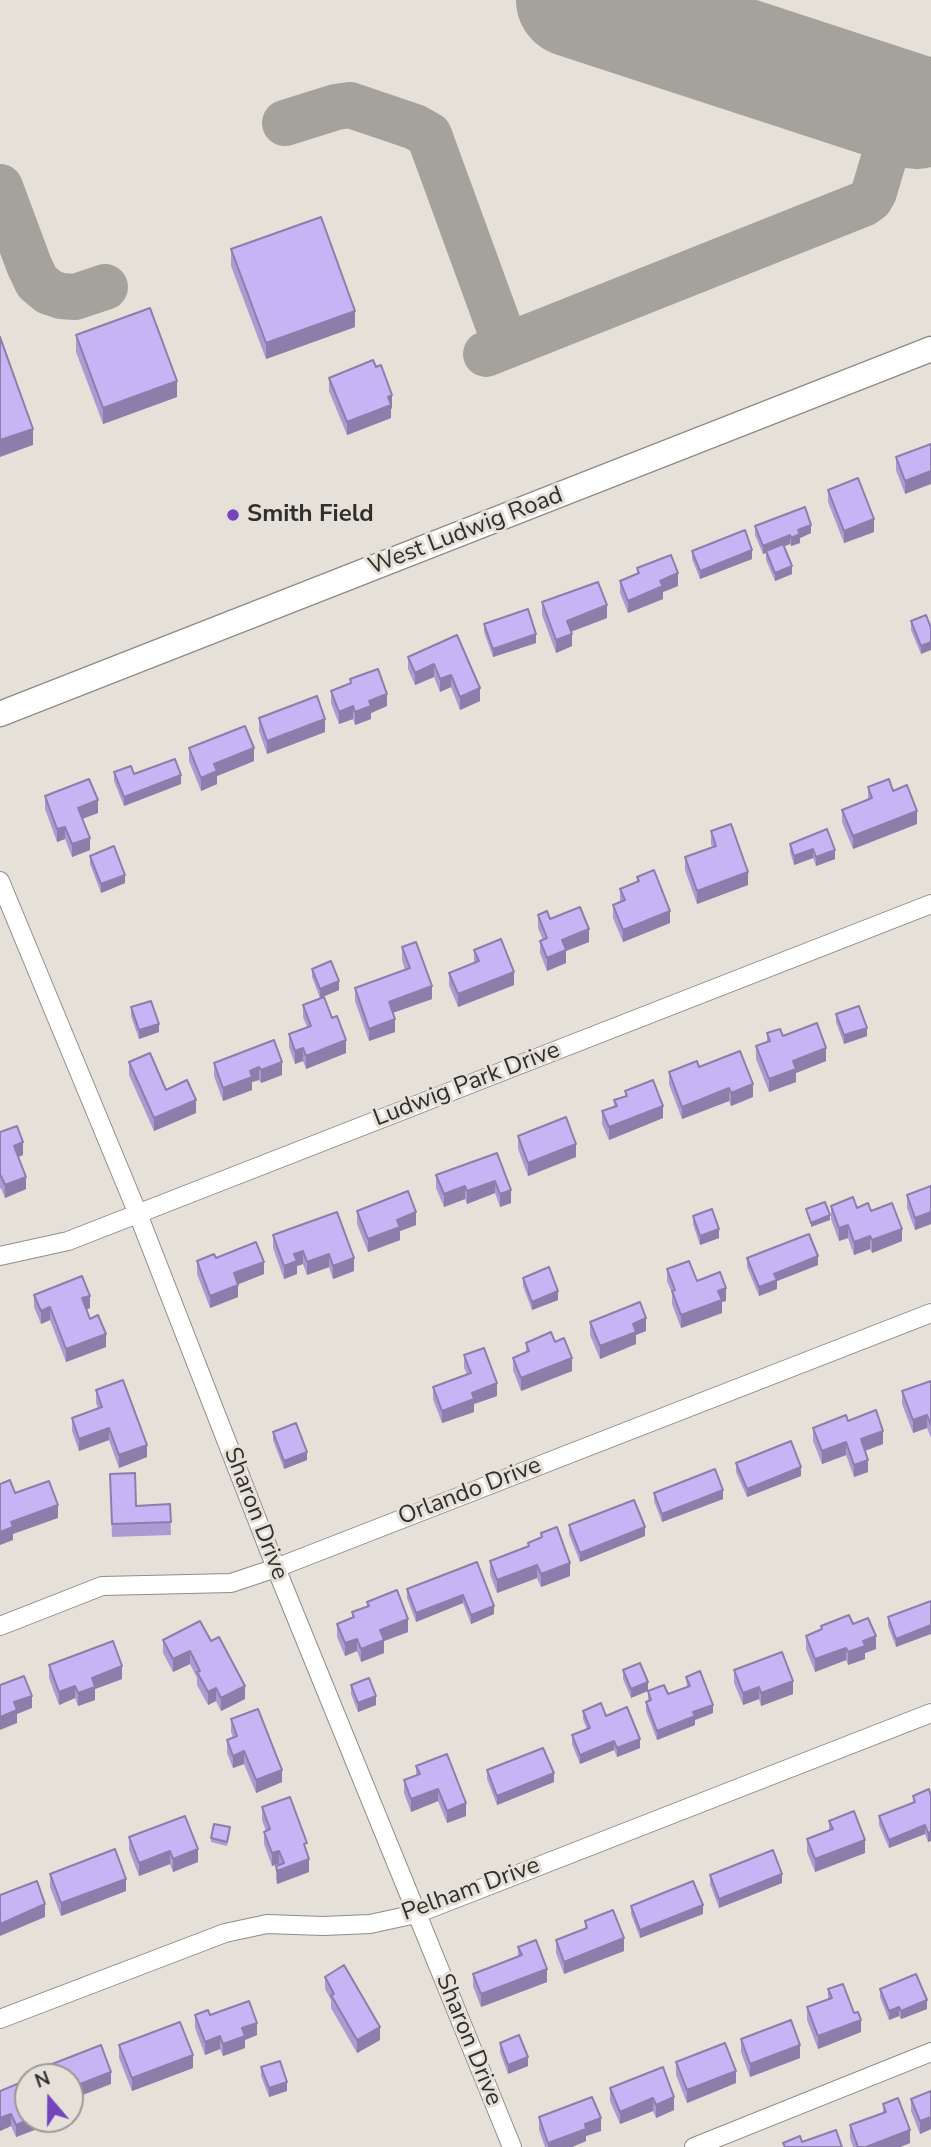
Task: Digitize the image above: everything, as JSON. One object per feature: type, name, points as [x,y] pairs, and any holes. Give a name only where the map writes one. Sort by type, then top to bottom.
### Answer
[{"type":"main road","name":"West Ludwig Road","points":[[0,714],[931,349]]},
{"type":"street","name":"Sharon Drive","points":[[0,881],[138,1214],[276,1568],[512,2147]]},
{"type":"street","name":"Ludwig Park Drive","points":[[0,1256],[68,1241],[931,904]]},
{"type":"street","name":"Orlando Drive","points":[[0,1626],[102,1586],[231,1583],[276,1568],[931,1313]]},
{"type":"street","name":"Pelham Drive","points":[[0,2019],[225,1933],[267,1924],[370,1924],[416,1914],[931,1713]]},
{"type":"street","points":[[694,2147],[931,2052]]},
{"type":"building","points":[[321,217],[355,311],[266,343],[231,249]]},
{"type":"building","points":[[150,308],[177,381],[103,408],[76,335]]},
{"type":"building","points":[[0,337],[33,429],[0,440]]},
{"type":"building","points":[[373,360],[376,367],[381,365],[392,395],[388,397],[391,405],[347,422],[329,378]]},
{"type":"building","points":[[931,444],[931,471],[905,481],[896,457]]},
{"type":"building","points":[[858,478],[874,519],[844,531],[828,490]]},
{"type":"building","points":[[805,507],[811,525],[798,530],[800,534],[791,538],[790,535],[763,546],[755,526]]},
{"type":"building","points":[[745,530],[752,550],[700,571],[692,551]]},
{"type":"building","points":[[783,544],[792,566],[775,573],[766,551]]},
{"type":"building","points":[[671,555],[678,573],[660,581],[663,586],[628,601],[620,581],[639,573],[637,568]]},
{"type":"building","points":[[598,582],[607,605],[567,621],[572,634],[556,640],[542,602]]},
{"type":"building","points":[[528,609],[536,634],[493,649],[484,624]]},
{"type":"building","points":[[926,615],[931,628],[931,642],[921,646],[911,621]]},
{"type":"building","points":[[457,635],[480,688],[460,697],[451,675],[440,679],[434,664],[415,673],[408,657]]},
{"type":"building","points":[[378,669],[387,694],[369,701],[371,706],[355,712],[353,706],[339,712],[331,691],[351,683],[350,679]]},
{"type":"building","points":[[317,696],[325,719],[267,741],[259,718]]},
{"type":"building","points":[[245,726],[254,748],[214,764],[217,771],[201,778],[189,748]]},
{"type":"building","points":[[175,759],[181,775],[124,797],[114,772],[131,766],[134,774]]},
{"type":"building","points":[[89,779],[98,800],[78,808],[90,838],[72,844],[65,827],[57,829],[45,796]]},
{"type":"building","points":[[889,779],[893,791],[907,785],[917,811],[853,836],[842,810],[872,798],[868,787]]},
{"type":"building","points":[[731,824],[748,872],[697,891],[685,857],[716,846],[711,831]]},
{"type":"building","points":[[827,829],[835,850],[816,857],[813,849],[794,856],[790,844]]},
{"type":"building","points":[[114,846],[125,875],[101,884],[90,856]]},
{"type":"building","points":[[654,870],[670,911],[623,930],[613,905],[625,900],[620,889],[639,881],[637,877]]},
{"type":"building","points":[[580,907],[589,929],[562,940],[566,950],[547,958],[540,941],[547,938],[538,915],[547,911],[550,919]]},
{"type":"building","points":[[501,939],[514,972],[458,994],[449,973],[479,961],[474,950]]},
{"type":"building","points":[[416,942],[432,986],[389,1002],[395,1019],[369,1029],[355,988],[410,968],[402,947]]},
{"type":"building","points":[[331,961],[339,981],[320,989],[312,969]]},
{"type":"building","points":[[324,997],[332,1018],[337,1016],[346,1040],[306,1056],[303,1048],[295,1051],[289,1034],[311,1026],[303,1005]]},
{"type":"building","points":[[151,1001],[159,1024],[139,1030],[131,1007]]},
{"type":"building","points":[[859,1006],[867,1028],[844,1035],[836,1014]]},
{"type":"building","points":[[817,1023],[826,1048],[793,1061],[796,1069],[769,1079],[756,1046],[770,1041],[767,1033],[780,1029],[783,1036]]},
{"type":"building","points":[[274,1040],[282,1062],[261,1070],[259,1067],[250,1071],[252,1077],[223,1088],[214,1063]]},
{"type":"building","points":[[740,1051],[753,1084],[731,1093],[729,1088],[682,1107],[669,1072],[697,1061],[699,1067]]},
{"type":"building","points":[[150,1053],[166,1090],[187,1080],[196,1100],[154,1118],[129,1062]]},
{"type":"building","points":[[653,1080],[663,1106],[609,1127],[602,1111],[617,1106],[614,1100],[627,1096],[625,1091]]},
{"type":"building","points":[[566,1117],[576,1144],[528,1163],[518,1136]]},
{"type":"building","points":[[17,1126],[23,1142],[14,1146],[26,1177],[5,1185],[0,1176],[0,1132]]},
{"type":"building","points":[[497,1153],[511,1190],[500,1194],[495,1181],[467,1191],[465,1186],[444,1194],[436,1175]]},
{"type":"building","points":[[931,1186],[931,1212],[915,1218],[907,1195]]},
{"type":"building","points":[[408,1191],[416,1212],[397,1220],[400,1227],[368,1239],[357,1211]]},
{"type":"building","points":[[853,1197],[857,1208],[868,1203],[871,1211],[892,1203],[902,1229],[872,1240],[870,1236],[854,1242],[848,1225],[839,1228],[831,1206]]},
{"type":"building","points":[[825,1202],[830,1215],[811,1223],[806,1209]]},
{"type":"building","points":[[712,1209],[719,1229],[700,1236],[693,1216]]},
{"type":"building","points":[[337,1212],[354,1258],[333,1266],[329,1254],[307,1262],[303,1251],[294,1254],[297,1261],[284,1266],[273,1235]]},
{"type":"building","points":[[809,1234],[818,1256],[774,1274],[777,1280],[759,1287],[747,1258]]},
{"type":"building","points":[[256,1242],[264,1262],[234,1273],[238,1285],[210,1296],[197,1261],[214,1254],[216,1258]]},
{"type":"building","points":[[689,1261],[697,1281],[720,1272],[726,1288],[718,1291],[722,1300],[681,1315],[667,1269]]},
{"type":"building","points":[[549,1267],[558,1291],[532,1302],[523,1278]]},
{"type":"building","points":[[82,1276],[90,1296],[82,1298],[90,1319],[98,1315],[106,1334],[66,1349],[50,1307],[41,1311],[34,1295]]},
{"type":"building","points":[[640,1302],[646,1318],[633,1324],[636,1332],[600,1346],[590,1322]]},
{"type":"building","points":[[551,1332],[555,1342],[564,1338],[572,1358],[521,1378],[513,1358],[529,1351],[526,1343]]},
{"type":"building","points":[[484,1348],[497,1383],[472,1393],[474,1399],[442,1411],[433,1387],[471,1373],[464,1355]]},
{"type":"building","points":[[123,1380],[147,1445],[119,1455],[109,1428],[79,1439],[72,1418],[102,1407],[96,1390]]},
{"type":"building","points":[[931,1381],[931,1425],[927,1415],[913,1420],[902,1391]]},
{"type":"building","points":[[876,1410],[883,1431],[861,1439],[868,1460],[854,1465],[846,1442],[822,1451],[813,1428],[846,1415],[848,1421]]},
{"type":"building","points":[[296,1423],[307,1452],[284,1461],[273,1432]]},
{"type":"building","points":[[791,1441],[801,1467],[747,1489],[736,1463]]},
{"type":"building","points":[[715,1469],[723,1490],[662,1514],[654,1493]]},
{"type":"building","points":[[135,1473],[136,1506],[170,1504],[171,1522],[112,1524],[110,1474]]},
{"type":"building","points":[[10,1480],[15,1493],[49,1481],[58,1505],[11,1522],[13,1527],[0,1532],[0,1484]]},
{"type":"building","points":[[634,1500],[645,1527],[580,1553],[569,1525]]},
{"type":"building","points":[[557,1527],[570,1563],[541,1574],[537,1565],[497,1580],[490,1561],[529,1546],[528,1543],[542,1537],[541,1533]]},
{"type":"building","points":[[477,1562],[494,1606],[471,1615],[463,1595],[416,1613],[407,1589]]},
{"type":"building","points":[[397,1590],[408,1619],[380,1630],[384,1640],[361,1649],[357,1639],[345,1643],[337,1624],[354,1617],[352,1612],[369,1606],[367,1602]]},
{"type":"building","points":[[931,1601],[931,1625],[896,1639],[888,1617]]},
{"type":"building","points":[[849,1615],[853,1624],[868,1618],[876,1636],[863,1641],[865,1646],[848,1652],[846,1648],[815,1659],[806,1636],[822,1629],[821,1626]]},
{"type":"building","points":[[200,1621],[211,1641],[219,1637],[245,1686],[221,1698],[216,1688],[208,1692],[190,1651],[173,1659],[163,1640]]},
{"type":"building","points":[[113,1641],[122,1666],[92,1678],[95,1687],[78,1693],[75,1686],[59,1692],[49,1665]]},
{"type":"building","points":[[782,1652],[793,1681],[761,1693],[759,1687],[743,1693],[734,1670]]},
{"type":"building","points":[[640,1663],[648,1682],[631,1689],[623,1670]]},
{"type":"building","points":[[700,1671],[713,1705],[693,1712],[695,1716],[657,1731],[646,1702],[651,1700],[648,1691],[664,1685],[668,1694],[690,1686],[686,1677]]},
{"type":"building","points":[[24,1676],[32,1696],[14,1702],[17,1710],[0,1717],[0,1685]]},
{"type":"building","points":[[369,1678],[376,1696],[358,1703],[351,1685]]},
{"type":"building","points":[[601,1703],[606,1716],[627,1707],[640,1739],[617,1748],[614,1741],[580,1755],[572,1735],[590,1728],[583,1711]]},
{"type":"building","points":[[258,1709],[282,1770],[256,1780],[244,1751],[233,1756],[227,1740],[237,1736],[231,1719]]},
{"type":"building","points":[[543,1748],[554,1773],[497,1796],[487,1770]]},
{"type":"building","points":[[447,1754],[466,1803],[447,1811],[438,1789],[411,1799],[404,1780],[420,1774],[416,1766]]},
{"type":"building","points":[[929,1789],[931,1832],[928,1833],[925,1825],[889,1840],[879,1816],[915,1802],[913,1796]]},
{"type":"building","points":[[290,1797],[307,1843],[304,1844],[309,1859],[277,1871],[276,1866],[284,1863],[279,1851],[272,1853],[264,1832],[270,1829],[262,1807]]},
{"type":"building","points":[[854,1811],[865,1840],[815,1859],[807,1839],[833,1829],[829,1821]]},
{"type":"building","points":[[185,1816],[198,1849],[173,1859],[170,1851],[139,1863],[129,1837]]},
{"type":"building","points":[[214,1824],[230,1827],[227,1842],[211,1838]]},
{"type":"building","points":[[115,1849],[126,1879],[61,1903],[50,1874]]},
{"type":"building","points":[[773,1850],[782,1874],[719,1899],[710,1875]]},
{"type":"building","points":[[37,1881],[45,1904],[0,1924],[0,1895]]},
{"type":"building","points":[[693,1881],[703,1905],[640,1930],[631,1906]]},
{"type":"building","points":[[613,1910],[624,1938],[564,1962],[556,1940],[587,1928],[585,1921]]},
{"type":"building","points":[[536,1940],[547,1969],[481,1994],[473,1974],[522,1955],[518,1947]]},
{"type":"building","points":[[344,1965],[380,2027],[357,2040],[331,1995],[334,1994],[325,1977]]},
{"type":"building","points":[[916,1974],[927,2000],[901,2011],[899,2007],[889,2011],[880,1989]]},
{"type":"building","points":[[843,1984],[854,2013],[858,2012],[861,2020],[818,2036],[807,2007],[832,1998],[828,1989]]},
{"type":"building","points":[[249,2001],[257,2023],[242,2028],[245,2036],[223,2044],[220,2036],[205,2042],[195,2015],[208,2010],[210,2015]]},
{"type":"building","points":[[791,2020],[800,2045],[750,2064],[741,2039]]},
{"type":"building","points":[[180,2022],[193,2055],[132,2078],[119,2045]]},
{"type":"building","points":[[519,2035],[528,2057],[508,2065],[500,2043]]},
{"type":"building","points":[[725,2043],[736,2071],[687,2090],[676,2062]]},
{"type":"building","points":[[101,2045],[111,2072],[84,2083],[84,2063],[55,2063]]},
{"type":"building","points":[[280,2061],[287,2082],[269,2088],[261,2067]]},
{"type":"building","points":[[663,2067],[674,2097],[656,2105],[653,2098],[620,2112],[610,2088]]},
{"type":"building","points":[[14,2085],[14,2121],[11,2114],[0,2118],[0,2091]]},
{"type":"building","points":[[931,2091],[931,2117],[920,2121],[911,2099]]},
{"type":"building","points":[[592,2097],[601,2118],[585,2124],[586,2129],[548,2143],[539,2117]]},
{"type":"building","points":[[898,2098],[910,2130],[866,2147],[858,2147],[850,2125],[886,2112],[883,2104]]},
{"type":"building","points":[[836,2130],[842,2147],[785,2147],[783,2143],[800,2136],[802,2142]]},
{"type":"taxiway","points":[[486,354],[863,204],[874,192],[890,138],[887,117],[870,97]]},
{"type":"taxiway","points":[[285,123],[350,105],[415,127],[429,135],[506,346]]},
{"type":"taxiway","points":[[0,187],[37,282],[49,292],[61,296],[75,297],[105,287]]},
{"type":"runway","points":[[573,0],[916,112]]},
{"type":"place","name":"Smith Field","points":[[233,515]]}]
